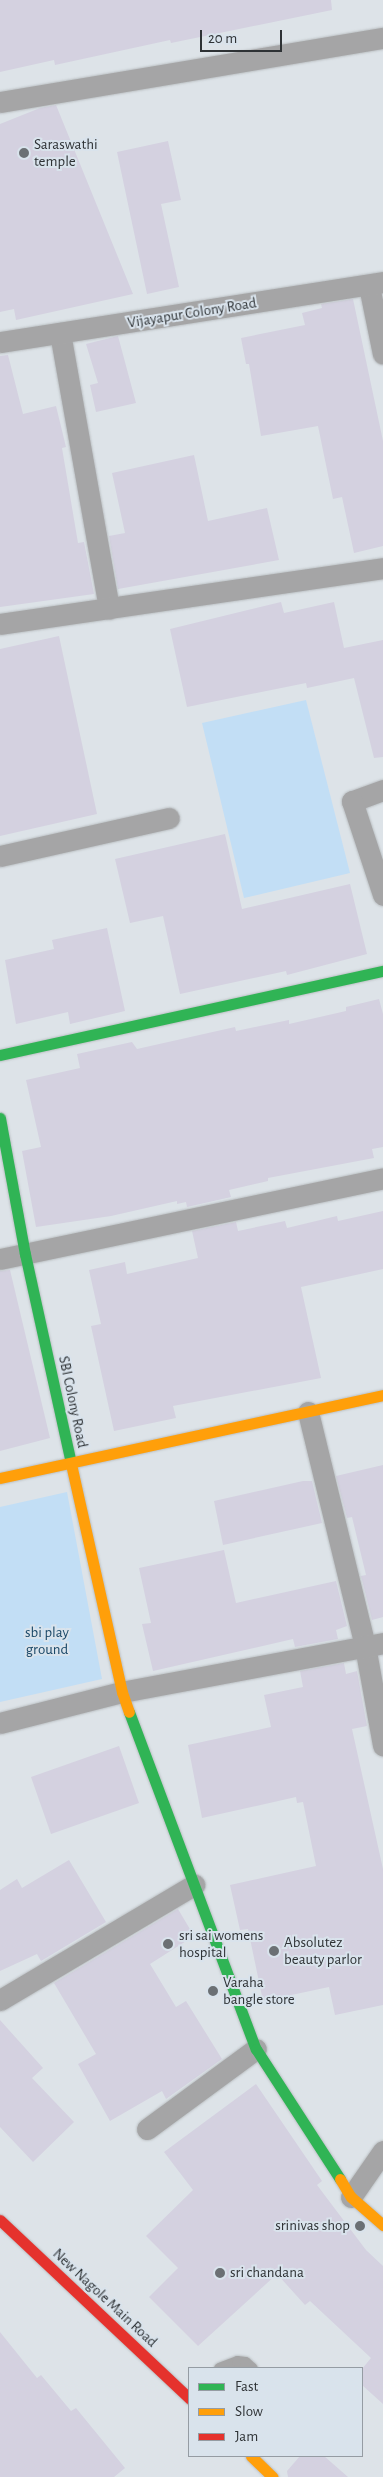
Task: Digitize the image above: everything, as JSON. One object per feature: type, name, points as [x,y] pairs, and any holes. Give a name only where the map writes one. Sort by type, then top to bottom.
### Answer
[{"type":"street","points":[[0,102],[383,38]]},
{"type":"street","points":[[376,284],[383,354]]},
{"type":"street","name":"Vijayapur Colony Road","points":[[0,342],[376,284]]},
{"type":"street","points":[[60,333],[109,609]]},
{"type":"street","points":[[0,624],[383,568]]},
{"type":"street","points":[[383,790],[352,800],[383,896]]},
{"type":"street","points":[[0,856],[169,818]]},
{"type":"street","points":[[0,1055],[383,971]]},
{"type":"street","name":"SBI Colony Road","points":[[0,1118],[25,1254],[122,1692],[256,2049],[351,2196],[383,2225]]},
{"type":"street","points":[[0,1259],[383,1178]]},
{"type":"street","points":[[0,1478],[383,1395]]},
{"type":"street","points":[[308,1412],[374,1644],[383,1744]]},
{"type":"street","points":[[0,1723],[122,1692],[374,1644]]},
{"type":"street","points":[[0,2000],[194,1885]]},
{"type":"street","points":[[147,2129],[256,2049]]},
{"type":"street","points":[[351,2196],[383,2152]]},
{"type":"street","name":"New Nagole Main Road","points":[[0,2220],[188,2397]]},
{"type":"street","points":[[258,2458],[273,2477]]},
{"type":"lane","points":[[222,2367],[237,2361],[245,2362],[251,2367]]},
{"type":"green space","points":[[306,700],[350,873],[244,898],[202,723]]},
{"type":"green space","name":"sbi play ground","points":[[67,1492],[102,1679],[0,1702],[0,1507]]},
{"type":"building","points":[[0,0],[331,0],[332,10],[171,43],[170,40],[55,65],[54,60],[0,72]]},
{"type":"building","points":[[56,105],[133,294],[16,320],[14,309],[0,312],[0,124],[40,108]]},
{"type":"building","points":[[168,141],[181,200],[161,204],[179,287],[147,294],[117,152]]},
{"type":"building","points":[[353,299],[383,441],[383,546],[354,553],[342,497],[333,499],[318,426],[261,436],[249,364],[246,364],[241,338],[305,325],[302,313],[322,308],[321,304]]},
{"type":"building","points":[[118,336],[136,403],[96,412],[90,385],[98,383],[86,344]]},
{"type":"building","points":[[8,355],[23,414],[56,406],[66,447],[62,448],[78,543],[84,542],[94,594],[0,607],[0,356]]},
{"type":"building","points":[[194,455],[208,521],[267,508],[279,560],[118,589],[109,536],[125,533],[112,473]]},
{"type":"building","points":[[281,602],[284,613],[334,602],[344,648],[383,640],[383,757],[374,758],[354,678],[307,688],[306,683],[187,707],[170,629]]},
{"type":"building","points":[[59,636],[97,814],[0,836],[0,649]]},
{"type":"building","points":[[225,834],[242,909],[350,884],[367,954],[287,975],[286,971],[180,994],[163,916],[130,923],[115,859]]},
{"type":"building","points":[[107,928],[125,1011],[70,1024],[68,1012],[16,1024],[5,960],[54,949],[52,940]]},
{"type":"building","points":[[379,999],[383,1014],[383,1147],[372,1149],[374,1158],[268,1178],[268,1181],[229,1190],[231,1197],[187,1207],[186,1202],[177,1204],[177,1201],[111,1216],[36,1227],[22,1151],[41,1147],[26,1080],[80,1068],[77,1054],[132,1042],[137,1049],[235,1027],[236,1031],[289,1020],[289,1024],[346,1011],[346,1007]]},
{"type":"building","points":[[383,1211],[383,1269],[301,1287],[321,1378],[173,1406],[176,1418],[114,1431],[91,1326],[101,1324],[89,1270],[125,1262],[127,1274],[198,1258],[192,1231],[236,1222],[238,1231],[285,1221],[287,1228],[337,1216],[338,1221]]},
{"type":"building","points":[[10,1270],[50,1438],[0,1451],[0,1271]]},
{"type":"building","points":[[383,1465],[383,1617],[372,1620],[361,1576],[366,1575],[352,1517],[347,1518],[336,1476]]},
{"type":"building","points":[[303,1481],[312,1481],[322,1523],[223,1545],[214,1501]]},
{"type":"building","points":[[224,1550],[236,1603],[336,1581],[347,1626],[336,1630],[338,1639],[295,1647],[293,1639],[153,1671],[142,1624],[151,1623],[139,1568]]},
{"type":"building","points":[[344,1663],[346,1674],[357,1671],[367,1726],[352,1729],[383,1869],[383,2005],[335,2015],[329,1987],[263,2001],[248,1929],[240,1930],[230,1885],[316,1866],[303,1802],[297,1803],[296,1797],[202,1818],[188,1745],[271,1727],[264,1695],[303,1687],[300,1671]]},
{"type":"building","points":[[119,1746],[139,1803],[51,1834],[31,1777]]},
{"type":"building","points":[[69,1860],[106,1922],[41,1961],[37,1954],[0,1971],[0,1890],[17,1879],[22,1888]]},
{"type":"building","points":[[178,1909],[194,1936],[150,1964],[176,2007],[186,2001],[222,2059],[166,2099],[162,2091],[110,2121],[78,2064],[96,2054],[54,1983]]},
{"type":"building","points":[[0,2020],[43,2068],[32,2078],[74,2122],[33,2162],[0,2127]]},
{"type":"building","points":[[256,2084],[322,2181],[317,2185],[366,2250],[383,2266],[383,2404],[363,2386],[363,2368],[371,2358],[310,2301],[305,2305],[277,2274],[198,2346],[149,2297],[178,2268],[146,2236],[193,2190],[164,2152]]},
{"type":"building","points":[[0,2332],[37,2378],[41,2375],[71,2411],[76,2408],[125,2468],[114,2477],[0,2477]]},
{"type":"building","points":[[299,2457],[325,2457],[348,2477],[288,2477],[287,2471]]},
{"type":"traffic: fast","points":[[0,1055],[383,971]]},
{"type":"traffic: fast","points":[[0,1118],[25,1254],[71,1464]]},
{"type":"traffic: fast","points":[[129,1712],[256,2049],[340,2179]]},
{"type":"traffic: slow","points":[[0,1478],[383,1395]]},
{"type":"traffic: slow","points":[[71,1464],[122,1692],[129,1712]]},
{"type":"traffic: slow","points":[[340,2179],[351,2197],[383,2225]]},
{"type":"traffic: slow","points":[[252,2457],[273,2477]]},
{"type":"traffic: jam","points":[[0,2220],[188,2397]]},
{"type":"place","name":"Saraswathi temple","points":[[24,153]]},
{"type":"place","name":"sri sai womens hospital","points":[[168,1944]]},
{"type":"place","name":"Absolutez beauty parlor","points":[[274,1951]]},
{"type":"place","name":"Varaha bangle store","points":[[213,1991]]},
{"type":"place","name":"srinivas shop","points":[[360,2226]]},
{"type":"place","name":"sri chandana","points":[[220,2273]]}]
